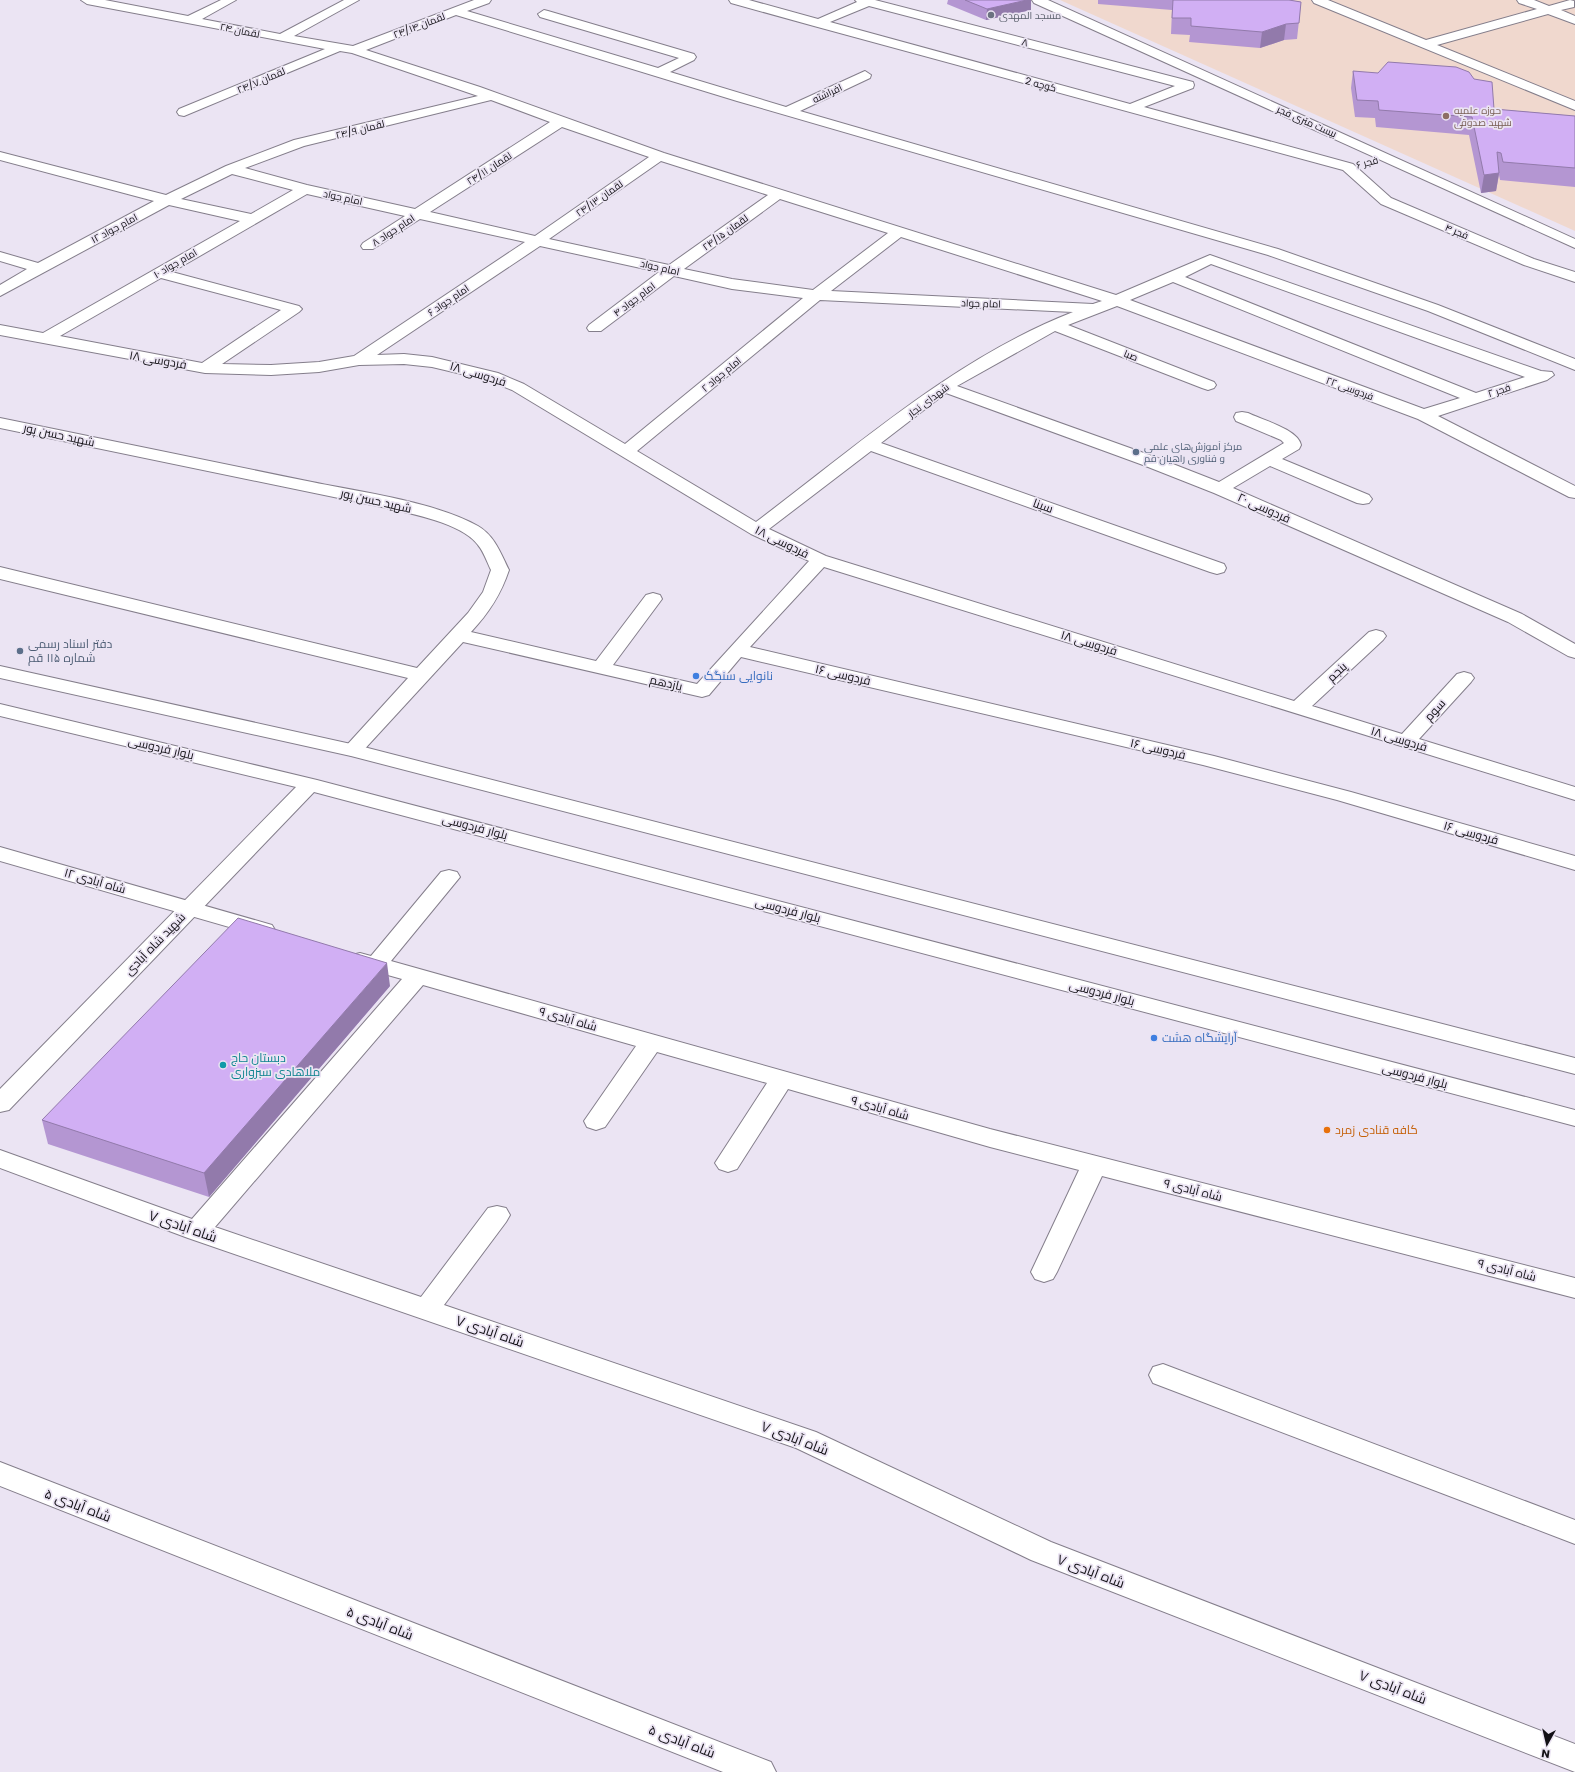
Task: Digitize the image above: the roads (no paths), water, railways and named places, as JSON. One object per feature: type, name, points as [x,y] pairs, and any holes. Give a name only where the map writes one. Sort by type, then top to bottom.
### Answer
[{"type":"street","name":"لقمان ۲۴","points":[[93,0],[282,38],[354,50],[492,96],[560,122],[659,156],[778,194]]},
{"type":"street","points":[[190,20],[230,0]]},
{"type":"street","points":[[282,38],[353,0]]},
{"type":"street","name":"لقمان ۲۴/۱۴","points":[[354,50],[484,0]]},
{"type":"street","name":"کوچه 2","points":[[735,0],[1348,167]]},
{"type":"street","name":"بیست متری فجر","points":[[1038,0],[1575,244]]},
{"type":"street","points":[[1318,0],[1575,106]]},
{"type":"street","points":[[1523,0],[1575,20]]},
{"type":"street","points":[[818,23],[864,1]]},
{"type":"street","name":"۸","points":[[864,1],[1188,85],[1131,108]]},
{"type":"street","points":[[890,7],[912,2]]},
{"type":"street","points":[[1425,44],[1548,10],[1568,3]]},
{"type":"street","points":[[455,11],[659,73],[1273,252],[1433,308],[1575,365]]},
{"type":"street","points":[[544,14],[690,57],[659,73]]},
{"type":"street","name":"لقمان ۲۴/۷","points":[[184,112],[338,48]]},
{"type":"street","name":"افراشته","points":[[788,111],[865,75]]},
{"type":"street","name":"لقمان ۲۴/۹","points":[[231,169],[299,144],[492,96]]},
{"type":"street","name":"لقمان ۲۴/۱۱","points":[[418,214],[560,122]]},
{"type":"street","points":[[0,156],[167,200],[252,219]]},
{"type":"street","name":"لقمان ۲۴/۱۳","points":[[538,240],[659,156]]},
{"type":"street","name":"فجر ۶","points":[[1348,167],[1385,157]]},
{"type":"street","name":"فجر ۴","points":[[1348,167],[1386,201],[1529,262],[1575,277]]},
{"type":"street","name":"امام جواد","points":[[231,169],[304,189],[732,284],[816,295],[1097,308]]},
{"type":"street","name":"امام جواد ۱۲","points":[[0,291],[39,268],[167,200],[231,169]]},
{"type":"street","name":"امام جواد ۱۰","points":[[46,338],[304,189]]},
{"type":"street","name":"فردوسی ۲۲","points":[[778,194],[1118,301],[1424,415],[1575,493]]},
{"type":"street","name":"لقمان ۲۴/۱۵","points":[[672,270],[778,194]]},
{"type":"street","name":"امام جواد ۸","points":[[368,246],[418,214]]},
{"type":"street","name":"امام جواد ۲","points":[[626,452],[816,295],[899,232]]},
{"type":"street","name":"امام جواد ۶","points":[[359,360],[538,240]]},
{"type":"street","points":[[0,256],[39,268]]},
{"type":"street","name":"شهدای نجار","points":[[757,530],[944,388],[989,360],[1054,325],[1118,301],[1210,259],[1541,377]]},
{"type":"street","name":"امام جواد ۴","points":[[595,328],[672,270]]},
{"type":"street","points":[[159,273],[294,309],[205,368]]},
{"type":"street","points":[[1173,277],[1475,398]]},
{"type":"street","name":"صبا","points":[[1054,325],[1208,386]]},
{"type":"street","name":"فردوسی ۱۸","points":[[0,330],[205,368],[271,370],[319,367],[359,360],[404,359],[432,362],[492,376],[518,387],[757,530],[820,560],[1575,794]]},
{"type":"street","name":"فجر ۲","points":[[1424,415],[1575,365]]},
{"type":"street","name":"فردوسی ۲۰","points":[[944,388],[1143,459],[1220,489],[1515,618],[1575,652]]},
{"type":"street","points":[[1220,489],[1293,445],[1292,440],[1242,417]]},
{"type":"street","name":"شهید حسن پور","points":[[0,423],[388,503],[428,513],[461,525],[482,538],[500,570],[492,592],[474,617],[353,750]]},
{"type":"street","name":"سینا","points":[[870,444],[1217,568]]},
{"type":"street","points":[[1269,460],[1363,499]]},
{"type":"street","name":"یازدهم","points":[[458,635],[702,691],[737,650],[820,560]]},
{"type":"street","points":[[0,573],[420,675]]},
{"type":"street","points":[[601,668],[653,599]]},
{"type":"street","name":"پنجم","points":[[1298,708],[1376,636]]},
{"type":"street","name":"فردوسی ۱۶","points":[[737,650],[1207,760],[1344,796],[1575,863]]},
{"type":"street","points":[[0,672],[353,750],[1575,1066]]},
{"type":"street","name":"سوم","points":[[1406,741],[1464,678]]},
{"type":"street","name":"بلوار فردوسی","points":[[0,710],[310,784],[1575,1118]]},
{"type":"street","name":"شهید شاه آبادی","points":[[0,1104],[310,784]]},
{"type":"street","name":"شاه آبادی ۱۲","points":[[0,854],[190,908]]},
{"type":"street","points":[[376,964],[449,877]]},
{"type":"street","points":[[190,908],[287,937]]},
{"type":"street","name":"شاه آبادی ۹","points":[[339,953],[651,1043],[990,1138],[1575,1288]]},
{"type":"street","points":[[197,1231],[418,976]]},
{"type":"street","points":[[596,1121],[651,1043]]},
{"type":"street","points":[[728,1163],[782,1080]]},
{"type":"street","name":"شاه آبادی ۷","points":[[0,1159],[197,1231],[806,1440],[1041,1551],[1575,1758]]},
{"type":"street","points":[[1044,1272],[1094,1165]]},
{"type":"street","points":[[426,1310],[497,1215]]},
{"type":"street","points":[[1163,1375],[1575,1532]]},
{"type":"street","name":"شاه آبادی ۵","points":[[0,1474],[760,1772]]},
{"type":"place","name":"مسجد المهدی","points":[[991,15]]},
{"type":"place","name":"حوزه علمیه شهید صدوقی","points":[[1446,116]]},
{"type":"place","name":"مرکز آموزش‌های علمی و فناوری راهیان قم","points":[[1136,452]]},
{"type":"place","name":"دفتر اسناد رسمی شماره ۱۱۵ قم","points":[[20,651]]},
{"type":"place","name":"نانوایی سنگک","points":[[696,676]]},
{"type":"place","name":"آرایشگاه هشت","points":[[1154,1038]]},
{"type":"place","name":"دبستان حاج ملاهادی سبزواری","points":[[223,1065]]},
{"type":"place","name":"کافه قنادی زمرد","points":[[1327,1130]]}]
